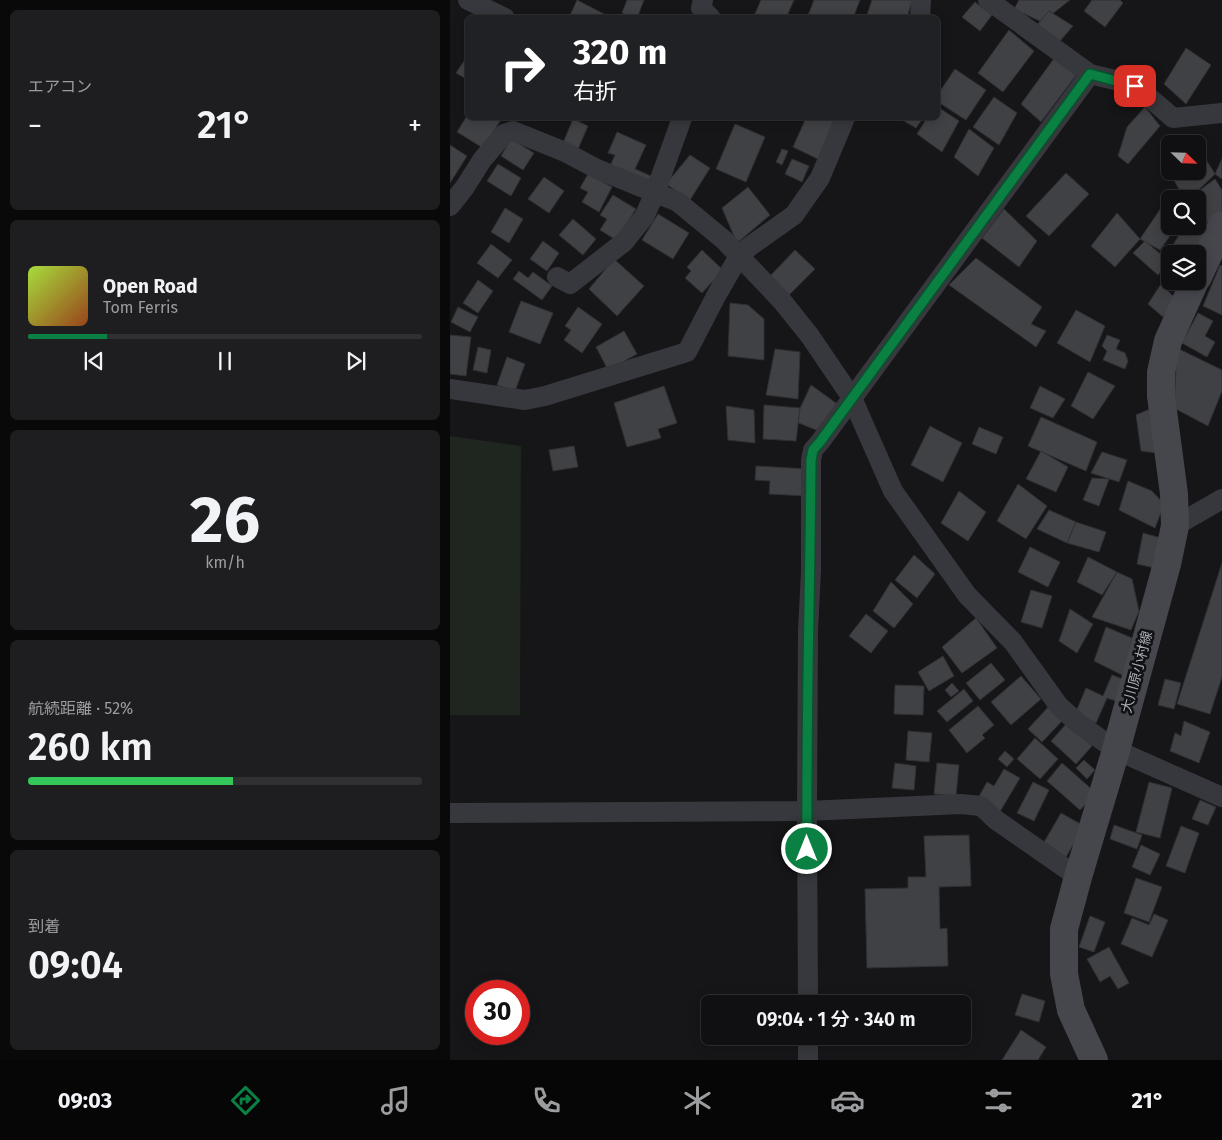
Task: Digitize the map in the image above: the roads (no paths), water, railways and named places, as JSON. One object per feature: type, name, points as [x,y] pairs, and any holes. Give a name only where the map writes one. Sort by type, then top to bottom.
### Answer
[{"type":"main road","points":[[1206,260],[1222,225]]},
{"type":"main road","name":"大川原小村線","points":[[1094,1060],[1071,1010],[1064,974],[1064,929],[1116,750],[1167,564],[1175,526],[1174,494],[1161,396],[1161,372],[1168,341],[1191,290]]},
{"type":"street","points":[[468,0],[499,15]]},
{"type":"street","points":[[703,0],[701,8],[708,15]]},
{"type":"street","points":[[920,15],[921,0]]},
{"type":"street","points":[[988,0],[1090,74],[1135,86],[1173,118],[1222,113]]},
{"type":"street","points":[[808,995],[808,632],[811,571],[811,460],[813,450],[1090,74]]},
{"type":"street","points":[[557,277],[570,284],[624,242],[644,217],[655,193],[681,120]]},
{"type":"street","points":[[450,389],[525,400],[545,396],[687,352],[739,256],[794,215],[820,178],[844,120]]},
{"type":"street","points":[[511,125],[513,131],[565,152],[597,169],[678,202],[724,240],[782,300],[810,336],[852,398],[893,491],[967,595],[1013,642],[1059,706],[1079,724],[1116,750],[1222,797]]},
{"type":"street","points":[[450,206],[491,149],[511,125]]},
{"type":"street","points":[[1175,526],[1222,499]]},
{"type":"street","points":[[450,813],[807,811],[960,804],[981,806],[996,820],[1078,876]]},
{"type":"street","points":[[808,1045],[808,1060]]}]
